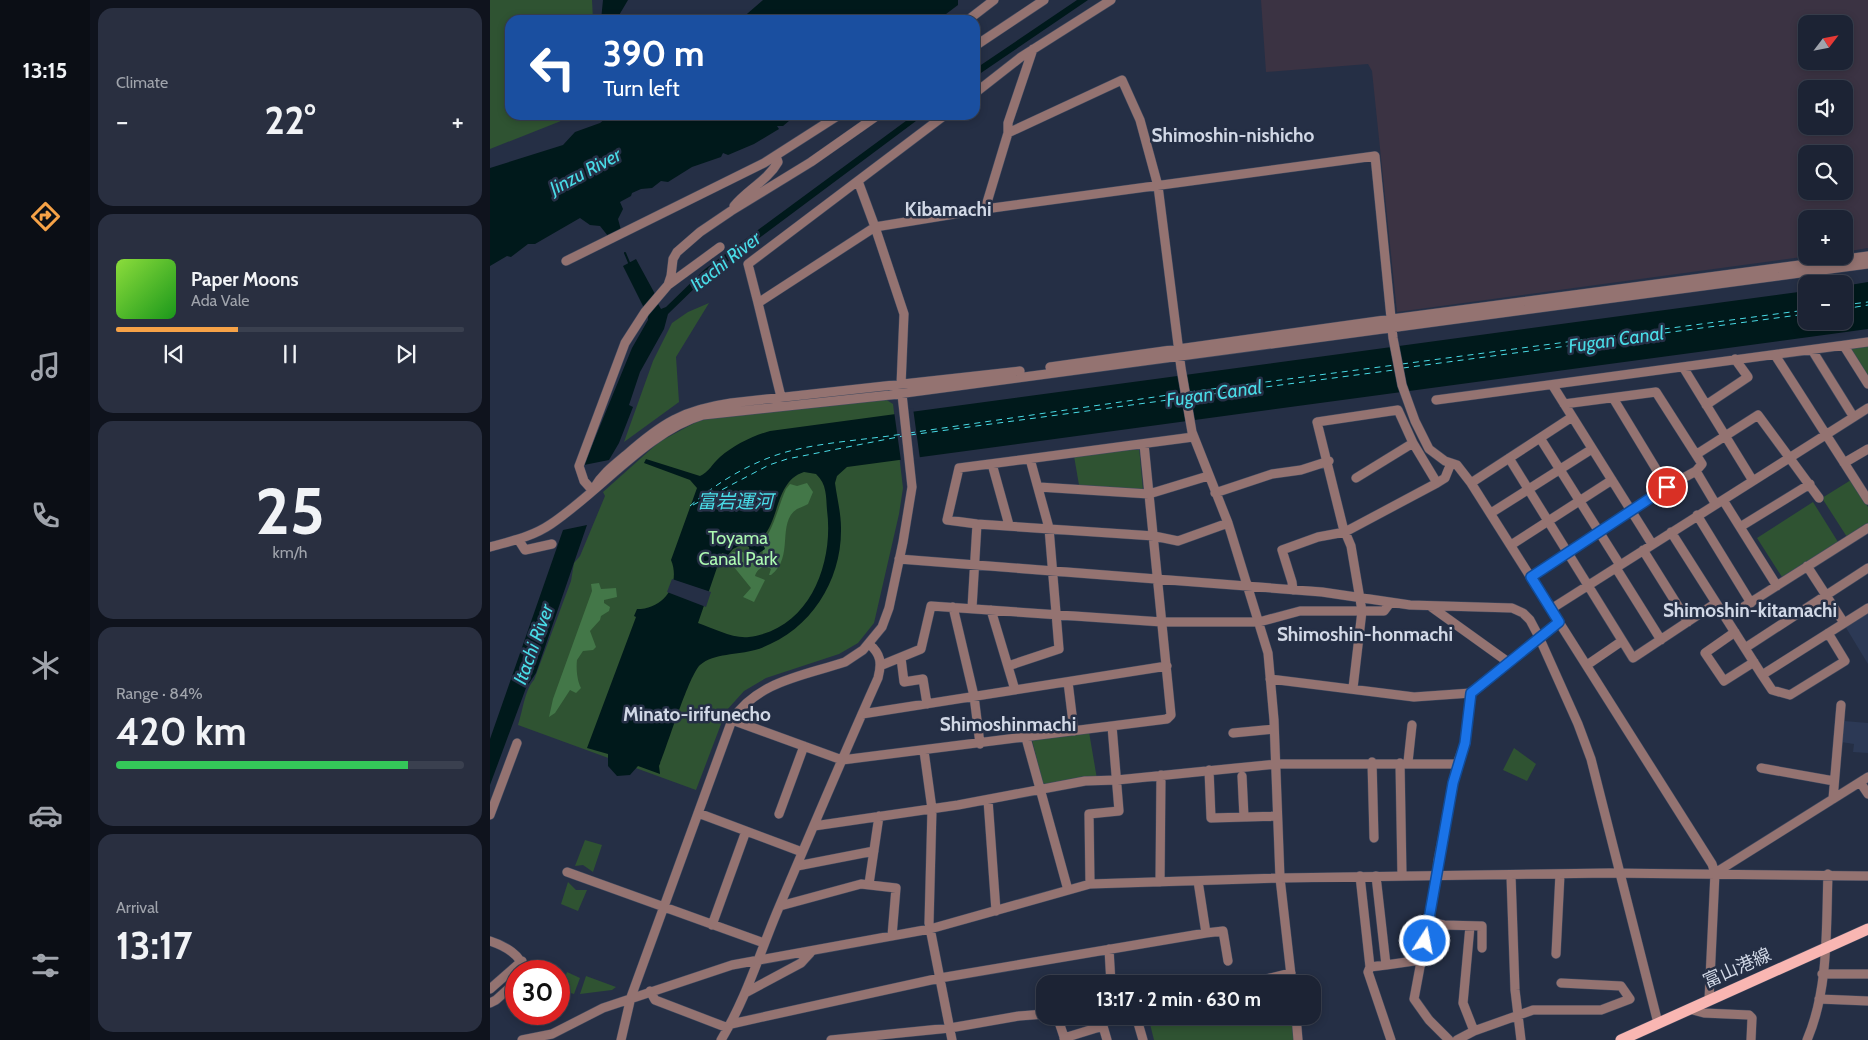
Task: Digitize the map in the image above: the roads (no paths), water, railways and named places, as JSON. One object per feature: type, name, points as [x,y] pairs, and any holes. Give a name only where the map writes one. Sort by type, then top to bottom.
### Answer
[{"type":"main road","name":"富山港線","points":[[1621,1040],[1639,1036],[1658,1023],[1868,929]]},
{"type":"street","points":[[974,15],[994,0]]},
{"type":"street","points":[[980,43],[1044,0]]},
{"type":"street","points":[[980,89],[1033,49],[1111,0]]},
{"type":"street","points":[[985,209],[1008,134],[1008,123],[1033,49]]},
{"type":"street","points":[[1008,134],[1122,80],[1140,120],[1158,186],[1180,368],[1193,437],[1228,523],[1268,653],[1276,764],[1280,878],[1291,973],[1283,975]]},
{"type":"street","points":[[566,261],[776,156],[831,120]]},
{"type":"street","points":[[668,285],[676,252],[700,232],[804,166],[871,120]]},
{"type":"street","points":[[783,402],[748,264],[938,120]]},
{"type":"street","points":[[731,211],[741,197],[773,172],[778,162],[776,156]]},
{"type":"street","points":[[758,303],[875,227],[985,209],[1375,156],[1393,338],[1402,385],[1410,409],[1429,449],[1451,464],[1457,465],[1471,482],[1712,864],[1715,873],[1709,1000]]},
{"type":"street","points":[[621,1040],[631,997],[732,720],[743,703],[757,693],[775,684],[845,662],[869,644],[882,628],[889,608],[911,498],[911,469],[901,389],[904,314],[858,181]]},
{"type":"street","points":[[588,493],[579,466],[625,343],[645,312],[668,285],[720,247]]},
{"type":"street","points":[[490,547],[518,539],[552,524],[662,435],[686,421],[717,413],[783,402],[1179,354],[1868,256]]},
{"type":"street","points":[[1392,323],[1868,264]]},
{"type":"street","points":[[1436,400],[1553,386],[1868,342]]},
{"type":"street","points":[[1844,346],[1868,384]]},
{"type":"street","points":[[1812,350],[1853,416]]},
{"type":"street","points":[[1776,355],[1844,463],[1865,489],[1868,500]]},
{"type":"street","points":[[1706,405],[1748,377],[1735,360]]},
{"type":"street","points":[[1683,367],[1753,481]]},
{"type":"street","points":[[1553,386],[1652,544]]},
{"type":"street","points":[[1531,577],[1632,512],[1667,487],[1696,471],[1702,464],[1656,392],[1564,404]]},
{"type":"street","points":[[1613,398],[1667,487]]},
{"type":"street","points":[[1551,609],[1868,408]]},
{"type":"street","points":[[1352,688],[1362,611],[1361,598],[1351,546],[1345,532],[1317,422],[1398,410],[1413,442],[1437,483]]},
{"type":"street","points":[[1697,454],[1758,415],[1819,498]]},
{"type":"street","points":[[1471,482],[1572,417]]},
{"type":"street","points":[[1193,437],[959,468],[947,520],[977,524],[1154,536],[1178,541],[1228,523]]},
{"type":"street","points":[[1540,438],[1600,533],[1661,640]]},
{"type":"street","points":[[1356,478],[1413,442]]},
{"type":"street","points":[[732,720],[842,760],[1167,719],[1170,715],[1167,666],[1144,444]]},
{"type":"street","points":[[1490,513],[1592,449]]},
{"type":"street","points":[[1844,463],[1868,449]]},
{"type":"street","points":[[1509,458],[1633,658],[1716,603]]},
{"type":"street","points":[[1008,666],[1059,649],[1058,615],[1049,528],[1039,486],[1030,459]]},
{"type":"street","points":[[1215,493],[1272,474],[1302,470],[1328,461]]},
{"type":"street","points":[[992,464],[1009,525]]},
{"type":"street","points":[[1293,590],[1282,550],[1318,538],[1345,532],[1445,478],[1451,464]]},
{"type":"street","points":[[1696,471],[1740,527],[1776,586]]},
{"type":"street","points":[[1039,486],[1149,494],[1208,476]]},
{"type":"street","points":[[1511,545],[1612,480]]},
{"type":"street","points":[[1740,527],[1810,484]]},
{"type":"street","points":[[1697,515],[1750,603]]},
{"type":"street","points":[[972,608],[977,524]]},
{"type":"street","points":[[1726,618],[1868,528]]},
{"type":"street","points":[[1671,532],[1772,690],[1790,694],[1845,661],[1828,633]]},
{"type":"street","points":[[518,539],[525,550],[552,544]]},
{"type":"street","points":[[1643,550],[1688,622]]},
{"type":"street","points":[[899,559],[1293,590],[1390,603],[1512,608],[1522,613],[1530,620],[1539,637],[1578,724],[1591,759],[1658,1023]]},
{"type":"street","points":[[1807,566],[1844,623]]},
{"type":"street","points":[[1745,648],[1868,568]]},
{"type":"street","points":[[882,665],[921,649],[931,606],[1162,622],[1260,622],[1300,610],[1384,611],[1390,603]]},
{"type":"street","points":[[1430,606],[1508,662]]},
{"type":"street","points":[[953,607],[974,696],[980,744]]},
{"type":"street","points":[[1762,675],[1868,608]]},
{"type":"street","points":[[991,610],[1015,690]]},
{"type":"street","points":[[1270,679],[1414,697],[1471,693],[1559,622]]},
{"type":"street","points":[[1735,632],[1705,653],[1724,681],[1754,662]]},
{"type":"street","points":[[1587,666],[1622,641]]},
{"type":"street","points":[[721,1040],[730,1026],[760,960],[764,943],[882,665],[879,655],[869,644]]},
{"type":"street","points":[[901,658],[904,682],[923,679],[927,704]]},
{"type":"street","points":[[862,714],[1167,666]]},
{"type":"street","points":[[1068,682],[1074,731]]},
{"type":"street","points":[[1448,1040],[1429,1020],[1414,999],[1457,764],[1465,743],[1471,693]]},
{"type":"street","points":[[1833,799],[1841,705]]},
{"type":"street","points":[[1402,876],[1404,763],[1412,725]]},
{"type":"street","points":[[1090,884],[1089,814],[1119,811],[1112,726]]},
{"type":"street","points":[[1233,733],[1274,729]]},
{"type":"street","points":[[1026,738],[1039,791],[1068,890]]},
{"type":"street","points":[[490,815],[517,743]]},
{"type":"street","points":[[779,814],[804,746]]},
{"type":"street","points":[[924,751],[932,809],[930,929],[952,1040]]},
{"type":"street","points":[[814,826],[988,800],[1084,781],[1117,780],[1276,764],[1372,762],[1457,764]]},
{"type":"street","points":[[1372,762],[1374,838]]},
{"type":"street","points":[[1761,768],[1834,781]]},
{"type":"street","points":[[1209,770],[1211,818],[1277,816]]},
{"type":"street","points":[[1160,882],[1161,775]]},
{"type":"street","points":[[1242,776],[1244,817]]},
{"type":"street","points":[[1715,873],[1864,779],[1868,794]]},
{"type":"street","points":[[988,800],[996,911]]},
{"type":"street","points":[[698,813],[802,852]]},
{"type":"street","points":[[869,884],[880,816]]},
{"type":"street","points":[[712,925],[746,830]]},
{"type":"street","points":[[797,866],[874,851]]},
{"type":"street","points":[[567,872],[764,943]]},
{"type":"street","points":[[522,1040],[536,1039],[552,1034],[586,1015],[631,997],[732,965],[930,929],[1090,884],[1360,876],[1715,873],[1868,876]]},
{"type":"street","points":[[1556,954],[1560,874]]},
{"type":"street","points":[[1807,1040],[1819,999],[1826,948],[1828,874]]},
{"type":"street","points":[[1360,876],[1370,967],[1368,972],[1392,1040]]},
{"type":"street","points":[[1376,876],[1386,965]]},
{"type":"street","points":[[1511,876],[1514,990],[1520,1040]]},
{"type":"street","points":[[1198,881],[1206,933]]},
{"type":"street","points":[[780,906],[869,884],[896,888],[892,936]]},
{"type":"street","points":[[1428,922],[1444,925],[1482,926],[1482,948]]},
{"type":"street","points":[[1470,926],[1463,1003],[1474,1031]]},
{"type":"street","points":[[650,991],[656,1000],[730,1026],[940,978],[1206,933],[1223,931],[1228,961]]},
{"type":"street","points":[[490,941],[518,956],[521,960]]},
{"type":"street","points":[[1109,949],[1110,975]]},
{"type":"street","points":[[745,994],[802,963],[812,951]]},
{"type":"street","points":[[1370,967],[1421,960]]},
{"type":"street","points":[[1822,974],[1868,974]]},
{"type":"street","points":[[490,989],[505,976]]},
{"type":"street","points":[[1456,1040],[1518,1014],[1544,1009],[1578,1012],[1601,1010],[1630,999],[1621,986],[1561,983]]},
{"type":"street","points":[[490,1003],[505,992]]},
{"type":"street","points":[[1819,999],[1868,1001]]},
{"type":"street","points":[[1689,1009],[1704,1013],[1748,1016],[1752,1018],[1751,1040]]},
{"type":"street","points":[[830,1040],[887,1038],[1036,1015]]},
{"type":"street","points":[[1060,1025],[1064,1039],[1103,1026],[1107,1040]]},
{"type":"street","points":[[1139,1025],[1143,1040]]},
{"type":"street","points":[[1297,1025],[1298,1040]]},
{"type":"water","points":[[603,0],[628,0],[619,15],[602,15]]},
{"type":"water","points":[[763,0],[958,0],[958,5],[945,15],[746,15]]},
{"type":"water","points":[[1077,0],[1088,0],[980,74],[980,66]]},
{"type":"water","name":"Jinzu River","points":[[604,120],[790,120],[783,126],[777,126],[779,129],[754,144],[728,155],[723,153],[721,157],[692,167],[668,182],[661,181],[652,188],[641,189],[632,193],[631,196],[620,202],[623,209],[618,219],[621,230],[608,236],[600,226],[590,225],[580,218],[535,244],[528,244],[511,257],[507,256],[490,266],[490,168],[563,145],[575,132]]},
{"type":"water","name":"Itachi River","points":[[907,120],[917,120],[703,280],[668,314],[664,329],[640,372],[629,405],[633,407],[619,443],[609,460],[584,465],[632,348],[648,320],[648,315],[657,302],[661,309],[666,307],[705,269]]},
{"type":"water","points":[[636,259],[655,294],[644,308],[623,266]]},
{"type":"water","name":"富岩運河","points":[[1868,282],[1868,329],[847,467],[837,476],[835,483],[840,511],[840,548],[828,587],[818,604],[806,619],[791,632],[774,642],[748,652],[712,658],[700,665],[695,671],[678,712],[659,766],[660,774],[638,766],[630,775],[617,776],[608,766],[608,754],[587,748],[636,617],[634,616],[637,609],[655,605],[668,594],[672,586],[674,569],[671,560],[697,488],[690,480],[644,463],[646,459],[700,476],[706,473],[720,457],[737,445],[770,431],[1798,292],[1798,330],[1853,330],[1853,284]],"holes":[[[804,472],[816,474],[820,478],[826,496],[828,530],[826,551],[821,571],[813,590],[802,607],[788,621],[770,631],[749,637],[730,635],[698,623],[722,553],[728,555],[733,549],[743,544],[749,547],[750,556],[758,564],[764,559],[759,553],[765,549],[763,543],[758,541],[771,525],[787,485],[794,477]]]},
{"type":"water","name":"Itachi River","points":[[587,525],[536,673],[526,688],[490,785],[490,739],[563,530]]},
{"type":"waterway","points":[[625,253],[630,265]]},
{"type":"district","name":"Shimoshin-nishicho","points":[[1233,135]]},
{"type":"district","name":"Kibamachi","points":[[948,209]]},
{"type":"district","name":"Shimoshin-kitamachi","points":[[1750,610]]},
{"type":"district","name":"Shimoshin-honmachi","points":[[1365,634]]},
{"type":"district","name":"Minato-irifunecho","points":[[697,714]]},
{"type":"district","name":"Shimoshinmachi","points":[[1008,724]]},
{"type":"water label","name":"Fugan Canal","points":[[1616,339]]},
{"type":"water label","name":"Fugan Canal","points":[[1214,393]]},
{"type":"park label","name":"Toyama Canal Park","points":[[738,548]]}]
